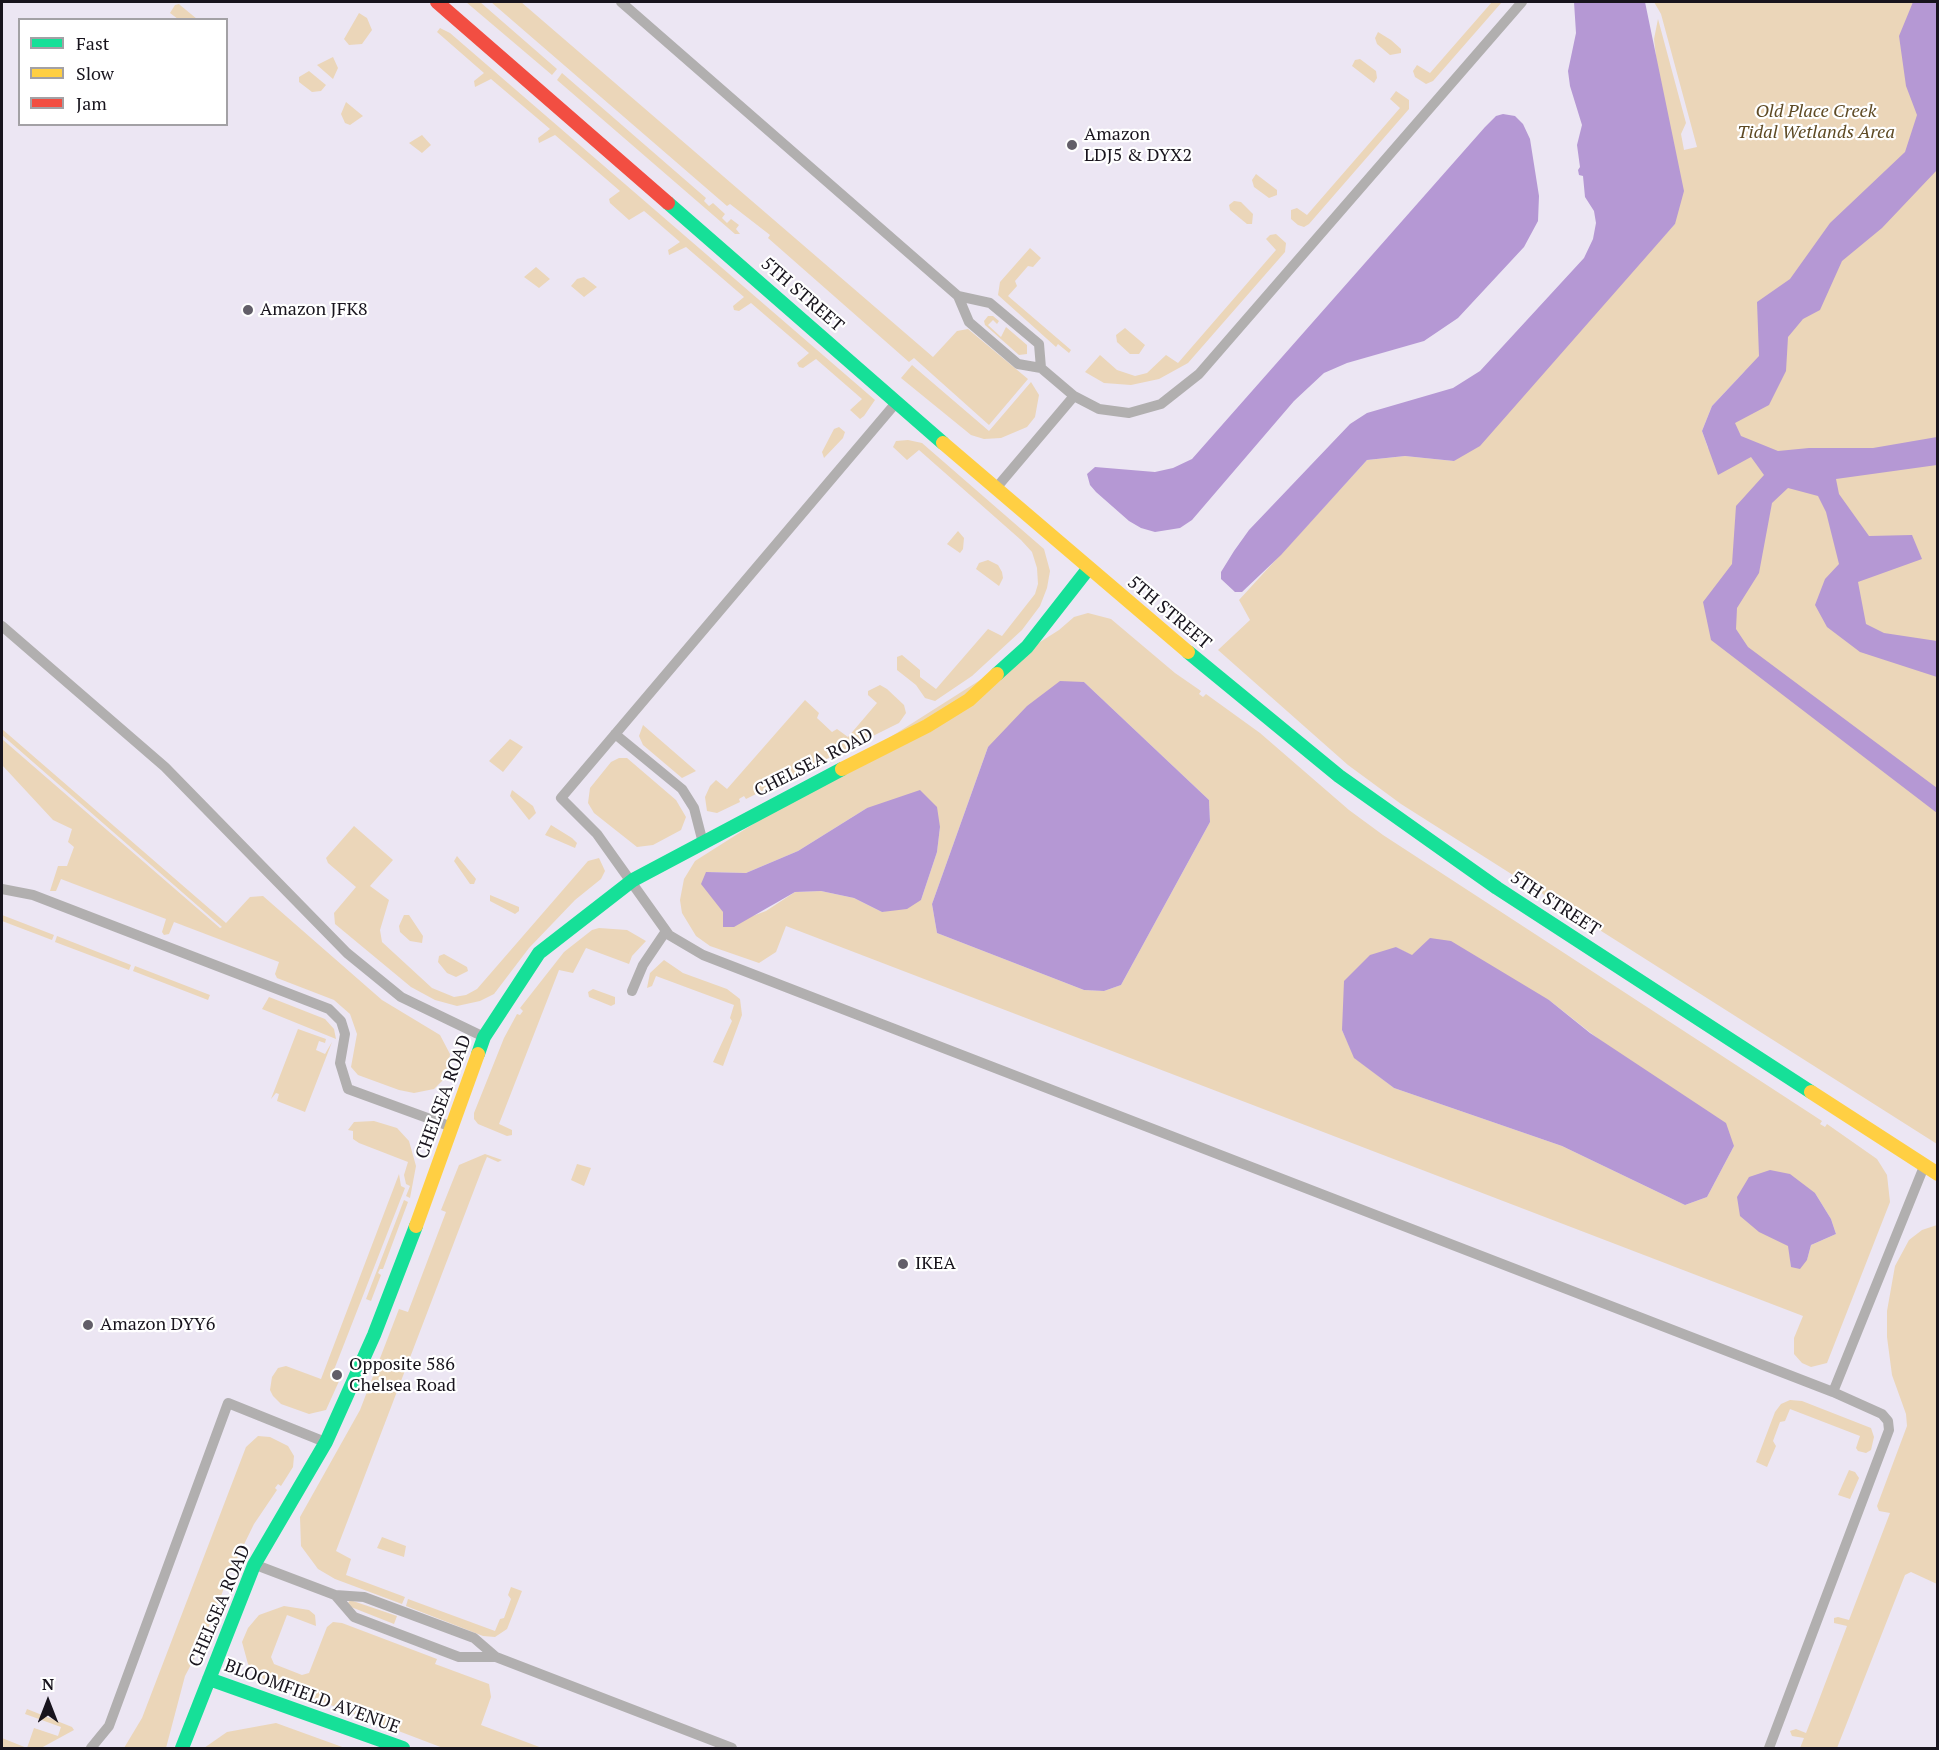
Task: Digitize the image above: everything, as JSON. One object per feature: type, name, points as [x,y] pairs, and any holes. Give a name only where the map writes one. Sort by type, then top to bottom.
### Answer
[{"type":"street","name":"5TH STREET","points":[[437,2],[997,487],[1088,569],[1303,747],[1416,833],[1938,1174]]},
{"type":"street","name":"CHELSEA ROAD","points":[[182,1749],[185,1735],[254,1565],[326,1442],[374,1335],[452,1127],[483,1037],[539,953],[633,880],[776,802],[927,726],[969,700],[1028,647],[1088,569]]},
{"type":"street","name":"BLOOMFIELD AVENUE","points":[[209,1679],[403,1749]]},
{"type":"lane","points":[[621,2],[958,296],[969,322],[1018,364],[1041,368],[1074,396],[1099,409],[1129,413],[1161,404],[1199,374],[1522,2]]},
{"type":"lane","points":[[958,296],[990,303],[1039,344],[1041,368]]},
{"type":"lane","points":[[997,487],[1074,396]]},
{"type":"lane","points":[[897,402],[561,798],[597,834],[633,880],[646,906],[666,931],[703,955],[1833,1392],[1882,1414],[1888,1421],[1889,1430],[1769,1749]]},
{"type":"lane","points":[[2,626],[165,767],[347,952],[401,997],[483,1037]]},
{"type":"lane","points":[[615,734],[682,789],[694,808],[703,842]]},
{"type":"lane","points":[[2,889],[33,895],[329,1009],[341,1022],[345,1034],[340,1063],[348,1089],[452,1127]]},
{"type":"lane","points":[[632,991],[643,965],[666,931]]},
{"type":"lane","points":[[1833,1392],[1925,1166]]},
{"type":"lane","points":[[91,1749],[109,1726],[228,1403],[326,1442]]},
{"type":"lane","points":[[254,1565],[335,1595],[364,1597],[474,1638],[496,1657],[732,1749]]},
{"type":"lane","points":[[335,1595],[354,1617],[459,1658],[496,1657]]},
{"type":"green space","points":[[466,2],[480,2],[557,69],[552,75]]},
{"type":"green space","points":[[491,2],[521,2],[933,357],[957,331],[968,329],[1028,379],[989,425],[914,358],[909,362],[768,238],[770,235],[730,204],[727,206]]},
{"type":"green space","points":[[1492,2],[1502,2],[1433,81],[1426,84],[1415,77],[1413,71],[1417,65],[1430,73]]},
{"type":"green space","name":"Old Place Creek Tidal Wetlands Area","points":[[1654,2],[1937,2],[1937,1144],[1401,804],[1348,765],[1218,650],[1250,620],[1239,600],[1367,460],[1405,456],[1454,461],[1675,224],[1654,39],[1658,19],[1686,123],[1681,134],[1684,150],[1697,147],[1661,14]],"holes":[[[1745,371],[1709,448],[1702,431],[1712,406]]]},
{"type":"green space","points":[[179,4],[196,18],[177,18],[170,13],[175,5]]},
{"type":"green space","points":[[359,13],[367,18],[372,30],[362,44],[349,45],[344,39]]},
{"type":"green space","points":[[440,28],[450,33],[875,400],[864,416],[860,419],[850,410],[862,399],[816,359],[803,368],[799,367],[797,363],[809,353],[751,303],[739,311],[734,310],[733,306],[744,297],[686,247],[669,255],[668,250],[680,242],[650,216],[644,211],[629,220],[610,203],[609,199],[620,191],[555,135],[539,143],[538,138],[550,129],[491,79],[475,87],[474,81],[484,73],[437,32]]},
{"type":"green space","points":[[1378,32],[1401,49],[1401,53],[1390,55],[1377,44],[1375,38]]},
{"type":"green space","points":[[333,57],[338,68],[333,79],[317,65]]},
{"type":"green space","points":[[1360,59],[1376,71],[1377,78],[1374,83],[1352,66],[1355,60]]},
{"type":"green space","points":[[309,71],[326,85],[321,91],[312,92],[299,82],[299,77]]},
{"type":"green space","points":[[562,73],[706,198],[704,201],[709,206],[713,203],[725,214],[722,218],[727,223],[731,219],[739,225],[736,229],[740,234],[735,234],[557,80]]},
{"type":"green space","points":[[1396,91],[1409,100],[1409,109],[1309,224],[1304,227],[1298,225],[1291,219],[1291,210],[1297,208],[1307,215],[1400,108],[1390,99]]},
{"type":"green space","points":[[346,102],[363,116],[350,125],[345,123],[341,114]]},
{"type":"green space","points":[[422,135],[431,145],[422,153],[409,143]]},
{"type":"green space","points":[[1256,174],[1277,190],[1277,195],[1269,198],[1254,187],[1252,180]]},
{"type":"green space","points":[[1234,201],[1241,202],[1253,214],[1252,224],[1247,224],[1230,210],[1229,205]]},
{"type":"green space","points":[[1276,234],[1286,243],[1285,252],[1188,363],[1159,379],[1131,385],[1104,383],[1085,372],[1100,355],[1117,370],[1135,376],[1147,373],[1166,355],[1178,363],[1276,250],[1266,239]]},
{"type":"green space","points":[[1030,248],[1041,258],[1033,267],[1028,266],[1015,281],[1017,286],[1008,296],[1071,350],[1069,353],[1058,344],[1056,347],[998,295],[1000,282]]},
{"type":"green space","points":[[536,267],[550,279],[539,288],[524,277]]},
{"type":"green space","points":[[584,277],[597,287],[584,297],[571,286],[577,279]]},
{"type":"green space","points":[[988,316],[993,316],[999,321],[997,324],[993,320],[988,325],[1001,337],[1006,327],[1027,345],[1027,354],[1019,355],[985,325],[984,321]]},
{"type":"green space","points":[[1125,328],[1145,345],[1139,354],[1130,354],[1117,342],[1116,335]]},
{"type":"green space","points":[[912,365],[989,431],[1031,382],[1039,395],[1035,417],[1027,427],[1001,438],[984,439],[971,435],[901,378]]},
{"type":"green space","points":[[839,427],[845,432],[843,438],[824,458],[822,452],[834,429]]},
{"type":"green space","points":[[908,440],[922,443],[1044,549],[1050,571],[1040,606],[1022,630],[972,676],[935,701],[925,698],[916,685],[897,670],[897,657],[902,655],[920,670],[920,677],[936,689],[988,629],[1002,636],[1035,594],[1038,584],[1037,568],[1032,552],[1021,540],[919,450],[907,460],[893,447],[896,441]]},
{"type":"green space","points":[[958,531],[964,538],[963,549],[960,553],[947,544]]},
{"type":"green space","points":[[988,560],[998,565],[1002,572],[1003,578],[999,586],[976,569],[979,563]]},
{"type":"green space","points":[[1088,613],[1111,619],[1175,673],[1201,691],[1199,694],[1203,697],[1206,694],[1260,733],[1349,810],[1383,835],[1822,1121],[1820,1124],[1825,1127],[1827,1124],[1877,1159],[1887,1175],[1890,1202],[1827,1363],[1811,1367],[1802,1363],[1794,1354],[1794,1338],[1803,1316],[786,926],[776,952],[759,963],[710,946],[696,936],[682,913],[680,900],[684,879],[695,861],[1059,630],[1074,617]],"holes":[[[1084,682],[1209,800],[1210,822],[1121,985],[1104,991],[1084,990],[937,933],[932,904],[988,747]],[[867,808],[940,827],[937,852],[921,900],[882,912],[854,898],[821,891],[795,892],[766,911],[723,927],[723,912],[706,872],[746,873],[798,851]],[[1396,947],[1412,956],[1549,1000],[1734,1146],[1707,1197],[1685,1205],[1562,1146],[1394,1088],[1355,1058],[1342,1030]],[[1815,1193],[1831,1219],[1836,1234],[1811,1245],[1807,1260],[1791,1267],[1789,1246]]]},
{"type":"green space","points":[[880,685],[904,705],[906,713],[899,723],[746,799],[744,796],[739,799],[740,802],[717,813],[707,811],[705,797],[710,786],[716,780],[727,789],[805,700],[819,713],[817,718],[832,732],[837,729],[848,737],[877,703],[868,695],[868,691]]},
{"type":"green space","points":[[643,725],[696,771],[682,778],[643,745],[639,736]]},
{"type":"green space","points":[[2,729],[226,923],[250,897],[263,896],[382,1000],[440,1035],[450,1054],[448,1075],[434,1089],[414,1093],[358,1075],[351,1067],[357,1034],[350,1014],[334,1000],[277,978],[275,974],[279,962],[174,922],[169,934],[164,935],[162,932],[166,919],[61,879],[56,891],[50,891],[58,866],[67,866],[74,847],[68,842],[72,829],[53,820],[2,765],[2,739],[220,928],[222,927],[2,735]]},
{"type":"green space","points":[[510,739],[523,747],[503,772],[489,761]]},
{"type":"green space","points":[[619,758],[627,758],[676,800],[686,817],[681,830],[653,845],[637,847],[594,813],[588,803],[590,788],[611,762]]},
{"type":"green space","points":[[512,790],[533,806],[536,813],[529,820],[510,796]]},
{"type":"green space","points":[[551,825],[572,838],[577,843],[575,848],[545,835]]},
{"type":"green space","points":[[354,826],[393,860],[370,886],[389,900],[380,930],[382,942],[432,988],[454,997],[466,995],[477,989],[588,861],[599,858],[605,871],[601,879],[575,900],[529,948],[494,994],[480,1001],[457,1006],[435,1000],[411,987],[335,924],[334,913],[356,887],[328,863],[326,858]]},
{"type":"green space","points":[[457,856],[476,879],[474,884],[470,884],[454,861]]},
{"type":"green space","points":[[490,895],[519,907],[519,911],[515,914],[490,901]]},
{"type":"green space","points":[[2,915],[54,935],[52,940],[2,921]]},
{"type":"green space","points":[[404,915],[409,915],[423,936],[422,943],[410,941],[400,932],[399,926]]},
{"type":"green space","points":[[599,928],[627,930],[646,941],[632,956],[629,964],[586,948],[573,973],[559,970],[499,1124],[512,1130],[512,1135],[507,1136],[478,1124],[474,1119],[474,1113],[504,1038],[517,1014],[520,1015],[523,1011],[520,1008],[564,952],[592,930]]},
{"type":"green space","points":[[57,936],[131,965],[129,970],[55,942]]},
{"type":"green space","points":[[444,954],[467,967],[468,971],[456,977],[447,973],[438,962],[439,956]]},
{"type":"green space","points":[[664,960],[683,973],[727,989],[740,999],[742,1015],[723,1066],[713,1062],[732,1021],[730,1018],[734,1005],[656,976],[652,986],[647,988],[650,973]]},
{"type":"green space","points":[[135,966],[210,995],[208,1000],[133,971]]},
{"type":"green space","points":[[593,989],[615,997],[615,1004],[611,1006],[589,997],[588,992]]},
{"type":"green space","points":[[269,997],[325,1019],[334,1029],[336,1039],[262,1009]]},
{"type":"green space","points":[[298,1029],[326,1039],[325,1043],[319,1041],[316,1050],[325,1054],[332,1042],[305,1112],[277,1101],[279,1094],[276,1093],[271,1099]]},
{"type":"green space","points":[[374,1121],[397,1128],[409,1141],[416,1166],[410,1198],[406,1196],[410,1186],[406,1184],[404,1175],[408,1162],[359,1143],[353,1139],[353,1131],[348,1130],[354,1122]]},
{"type":"green space","points":[[485,1154],[502,1160],[498,1162],[487,1157],[484,1164],[336,1551],[351,1559],[346,1575],[405,1597],[402,1604],[335,1579],[318,1569],[301,1546],[300,1517],[360,1410],[399,1309],[408,1312],[446,1212],[441,1210],[459,1165]]},
{"type":"green space","points":[[577,1164],[591,1168],[584,1186],[571,1180]]},
{"type":"green space","points":[[399,1174],[401,1186],[405,1188],[332,1375],[340,1379],[326,1410],[309,1414],[281,1404],[270,1390],[272,1377],[278,1368],[286,1366],[321,1379]]},
{"type":"green space","points":[[404,1200],[408,1202],[383,1269],[380,1269],[378,1273],[381,1275],[371,1301],[366,1299]]},
{"type":"green space","points":[[1937,1225],[1937,1584],[1911,1572],[1905,1575],[1837,1748],[1800,1748],[1804,1738],[1792,1736],[1790,1731],[1796,1729],[1806,1733],[1847,1626],[1834,1623],[1834,1618],[1849,1620],[1890,1513],[1879,1511],[1877,1506],[1907,1426],[1906,1414],[1892,1375],[1887,1337],[1887,1311],[1895,1266],[1909,1240],[1922,1230]]},
{"type":"green space","points":[[1790,1400],[1802,1401],[1871,1428],[1874,1437],[1871,1450],[1866,1453],[1858,1451],[1856,1448],[1860,1436],[1790,1409],[1785,1421],[1780,1422],[1773,1441],[1776,1446],[1767,1467],[1756,1462],[1775,1412],[1781,1404]]},
{"type":"green space","points":[[258,1436],[270,1437],[288,1446],[294,1456],[293,1467],[281,1486],[278,1484],[275,1488],[277,1490],[254,1524],[230,1573],[202,1644],[185,1676],[166,1748],[124,1748],[142,1718],[246,1447]]},
{"type":"green space","points":[[1849,1470],[1855,1472],[1859,1478],[1850,1499],[1838,1495]]},
{"type":"green space","points":[[382,1537],[406,1546],[404,1557],[377,1548]]},
{"type":"green space","points":[[511,1587],[522,1591],[507,1629],[495,1637],[483,1636],[406,1606],[408,1599],[495,1631],[500,1619],[504,1618],[511,1599],[508,1595]]},
{"type":"green space","points":[[350,1600],[397,1616],[394,1624],[351,1607],[348,1603]]},
{"type":"green space","points":[[284,1606],[309,1610],[315,1615],[316,1626],[287,1615],[271,1657],[274,1664],[302,1675],[309,1673],[327,1627],[333,1622],[342,1623],[437,1659],[435,1664],[489,1684],[491,1697],[481,1725],[542,1748],[443,1748],[265,1680],[248,1664],[242,1642],[248,1628],[259,1615]]},
{"type":"green space","points":[[27,1709],[72,1727],[74,1730],[41,1748],[27,1748],[34,1728],[58,1736],[61,1727],[25,1714]]},
{"type":"green space","points":[[276,1723],[345,1748],[204,1748],[227,1732]]},
{"type":"green space","points":[[2,1738],[27,1748],[2,1748]]},
{"type":"shaded area","points":[[1574,2],[1645,2],[1684,191],[1675,224],[1480,446],[1454,461],[1405,456],[1367,460],[1281,555],[1242,592],[1235,592],[1221,579],[1221,572],[1234,551],[1249,530],[1350,424],[1367,413],[1453,388],[1480,371],[1584,258],[1593,239],[1596,223],[1594,211],[1585,197],[1583,176],[1579,175],[1578,170],[1580,167],[1577,145],[1582,125],[1570,86],[1568,71],[1576,33]]},
{"type":"shaded area","points":[[1913,2],[1937,2],[1937,170],[1882,228],[1842,261],[1820,310],[1803,319],[1788,337],[1786,371],[1769,405],[1735,423],[1741,436],[1778,451],[1809,448],[1873,448],[1937,437],[1937,465],[1836,479],[1839,494],[1869,536],[1912,535],[1922,559],[1858,582],[1866,624],[1884,633],[1937,641],[1937,677],[1860,652],[1827,627],[1815,605],[1825,579],[1839,564],[1826,512],[1818,496],[1788,488],[1772,503],[1759,573],[1737,608],[1736,629],[1748,647],[1937,788],[1937,813],[1711,640],[1703,602],[1732,564],[1736,506],[1764,475],[1751,457],[1718,475],[1702,431],[1712,406],[1759,356],[1757,302],[1790,279],[1830,223],[1905,152],[1917,115],[1906,86],[1899,36]]},
{"type":"shaded area","points":[[1503,114],[1515,116],[1523,124],[1530,139],[1539,196],[1538,221],[1524,247],[1458,318],[1424,341],[1347,363],[1324,373],[1294,401],[1192,520],[1180,528],[1155,532],[1141,528],[1129,521],[1096,492],[1090,485],[1087,474],[1095,467],[1155,472],[1173,468],[1192,459],[1485,127],[1496,116]]},
{"type":"shaded area","points":[[1060,681],[1084,682],[1209,800],[1210,822],[1121,985],[1104,991],[1084,990],[937,933],[932,904],[988,747],[1027,706]]},
{"type":"shaded area","points":[[920,790],[937,807],[940,827],[937,852],[921,900],[907,909],[882,912],[854,898],[821,891],[795,892],[734,927],[723,927],[723,912],[701,884],[706,872],[746,873],[798,851],[867,808]]},
{"type":"shaded area","points":[[1430,938],[1451,941],[1549,1000],[1590,1033],[1726,1123],[1734,1146],[1707,1197],[1685,1205],[1562,1146],[1394,1088],[1354,1058],[1342,1030],[1344,981],[1370,955],[1396,947],[1412,955]]},
{"type":"shaded area","points":[[1770,1170],[1790,1174],[1815,1193],[1831,1219],[1836,1234],[1811,1245],[1807,1260],[1800,1269],[1791,1267],[1788,1246],[1759,1232],[1740,1216],[1737,1197],[1749,1177]]},
{"type":"traffic: fast","points":[[668,203],[943,443]]},
{"type":"traffic: fast","points":[[997,674],[1027,647],[1088,569]]},
{"type":"traffic: fast","points":[[1188,652],[1339,776],[1497,888],[1811,1092]]},
{"type":"traffic: fast","points":[[478,1054],[484,1037],[539,953],[633,880],[842,769]]},
{"type":"traffic: fast","points":[[182,1748],[254,1565],[326,1442],[374,1335],[416,1226]]},
{"type":"traffic: fast","points":[[209,1679],[403,1748]]},
{"type":"traffic: slow","points":[[943,443],[1188,652]]},
{"type":"traffic: slow","points":[[842,769],[927,726],[969,700],[997,674]]},
{"type":"traffic: slow","points":[[416,1226],[478,1054]]},
{"type":"traffic: slow","points":[[1811,1092],[1938,1174]]},
{"type":"traffic: jam","points":[[437,2],[668,203]]},
{"type":"place","name":"Amazon LDJ5 & DYX2","points":[[1072,145]]},
{"type":"place","name":"Amazon JFK8","points":[[248,310]]},
{"type":"place","name":"IKEA","points":[[903,1264]]},
{"type":"place","name":"Amazon DYY6","points":[[88,1325]]},
{"type":"place","name":"Opposite 586 Chelsea Road","points":[[337,1375]]}]
